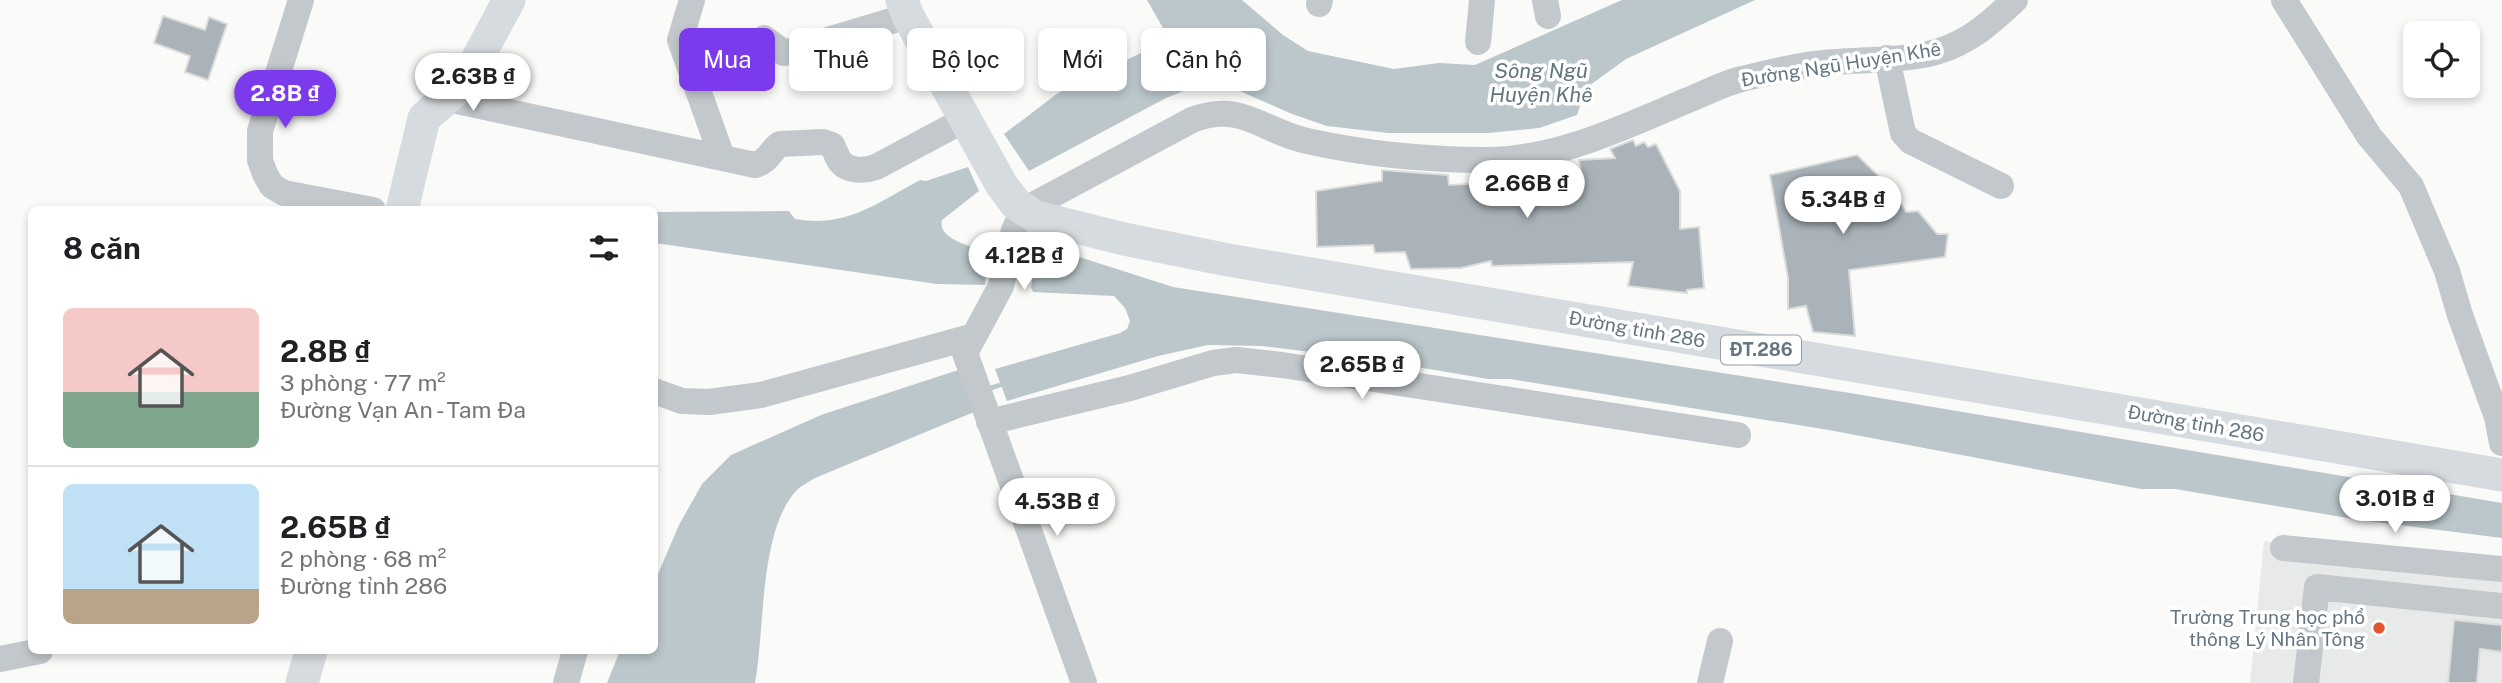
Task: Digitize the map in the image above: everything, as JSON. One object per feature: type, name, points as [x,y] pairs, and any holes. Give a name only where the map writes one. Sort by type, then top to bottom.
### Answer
[{"type":"main road","points":[[403,206],[424,118],[465,82],[509,0]]},
{"type":"main road","name":"ĐT.286","points":[[905,8],[964,120],[1010,198],[1024,210]]},
{"type":"main road","name":"Đường tỉnh 286","points":[[1024,210],[1036,217],[1124,239],[1228,260],[2502,475]]},
{"type":"main road","points":[[302,683],[310,654]]},
{"type":"street","points":[[302,0],[260,131],[260,160],[272,186],[284,194],[351,206]]},
{"type":"street","points":[[692,0],[680,40],[722,157]]},
{"type":"street","points":[[1478,42],[1482,0]]},
{"type":"street","name":"Đường Ngũ Huyện Khê","points":[[1024,210],[1192,120],[1210,114],[1237,114],[1298,138],[1411,157],[1488,160],[1556,151],[1606,134],[1740,79],[1814,64],[1936,52],[1979,33],[2015,0]]},
{"type":"street","points":[[2284,0],[2369,136],[2411,186],[2447,271],[2497,416],[2502,443]]},
{"type":"street","points":[[775,46],[784,53],[905,8]]},
{"type":"street","points":[[1887,58],[1903,133],[1910,141],[2001,186]]},
{"type":"street","points":[[448,99],[755,165],[768,159],[780,144],[823,142],[832,145],[839,161],[856,170],[867,170],[964,120]]},
{"type":"street","points":[[1024,210],[1014,230],[1001,286],[970,347],[987,416],[1084,683]]},
{"type":"street","points":[[658,392],[682,401],[709,402],[761,395],[970,347]]},
{"type":"street","points":[[987,416],[1120,390],[1213,363],[1236,360],[1738,435]]},
{"type":"street","points":[[2283,548],[2502,569]]},
{"type":"street","points":[[2307,683],[2317,587],[2502,606]]},
{"type":"street","points":[[1710,683],[1720,641]]},
{"type":"street","points":[[0,659],[28,653]]},
{"type":"street","points":[[566,683],[574,654]]},
{"type":"shaded area","name":"Trường Trung học phổ thông Lý Nhân Tông","points":[[2264,541],[2502,573],[2502,683],[2250,683]]},
{"type":"water","name":"Sông Ngũ Huyện Khê","points":[[1147,0],[1242,0],[1283,35],[1308,51],[1394,69],[1439,63],[1475,65],[1622,0],[1755,0],[1626,59],[1586,88],[1577,115],[1539,128],[1489,133],[1388,133],[1327,126],[1240,91],[1266,91],[1266,28],[1163,28]]},
{"type":"water","name":"Sông Ngũ Huyện Khê","points":[[1141,53],[1141,91],[1184,91],[1029,171],[1004,134],[1062,91],[1127,91],[1127,60]]},
{"type":"water","points":[[968,167],[979,191],[942,220],[942,227],[945,233],[957,241],[987,252],[985,285],[937,284],[658,243],[658,212],[789,211],[795,219],[830,220],[861,212],[920,180],[926,181]]},
{"type":"water","points":[[1043,252],[1073,255],[1173,287],[1850,393],[2502,503],[2502,538],[2360,520],[2175,489],[2141,489],[1829,430],[1510,379],[1488,379],[1370,359],[1262,346],[1208,345],[1158,356],[1007,401],[995,369],[1120,333],[1127,329],[1130,321],[1125,308],[1114,296],[1033,292],[1031,287],[1037,254]]},
{"type":"water","points":[[958,370],[974,412],[815,478],[797,490],[785,507],[770,554],[755,683],[607,683],[619,654],[658,654],[658,574],[679,525],[702,484],[731,455],[821,415]]},
{"type":"building","points":[[163,16],[205,30],[209,17],[227,24],[208,80],[185,72],[190,56],[154,43]]},
{"type":"building","points":[[1633,140],[1636,146],[1644,142],[1648,147],[1656,144],[1680,191],[1680,229],[1699,227],[1704,288],[1687,290],[1687,293],[1628,286],[1633,262],[1492,266],[1491,261],[1461,268],[1411,269],[1405,252],[1375,253],[1373,245],[1317,247],[1316,191],[1382,181],[1382,170],[1448,175],[1449,185],[1486,183],[1485,178],[1581,172],[1579,160],[1615,158],[1610,149]]},
{"type":"building","points":[[1857,155],[1893,190],[1906,212],[1918,211],[1937,234],[1948,234],[1945,257],[1849,270],[1855,336],[1813,332],[1806,306],[1788,309],[1788,278],[1770,175]]},
{"type":"building","points":[[2454,620],[2502,625],[2502,652],[2480,649],[2477,683],[2448,683]]},
{"type":"waterway","points":[[985,390],[1006,383]]},
{"type":"place","name":"Trường Trung học phổ thông Lý Nhân Tông","points":[[2379,628]]}]
